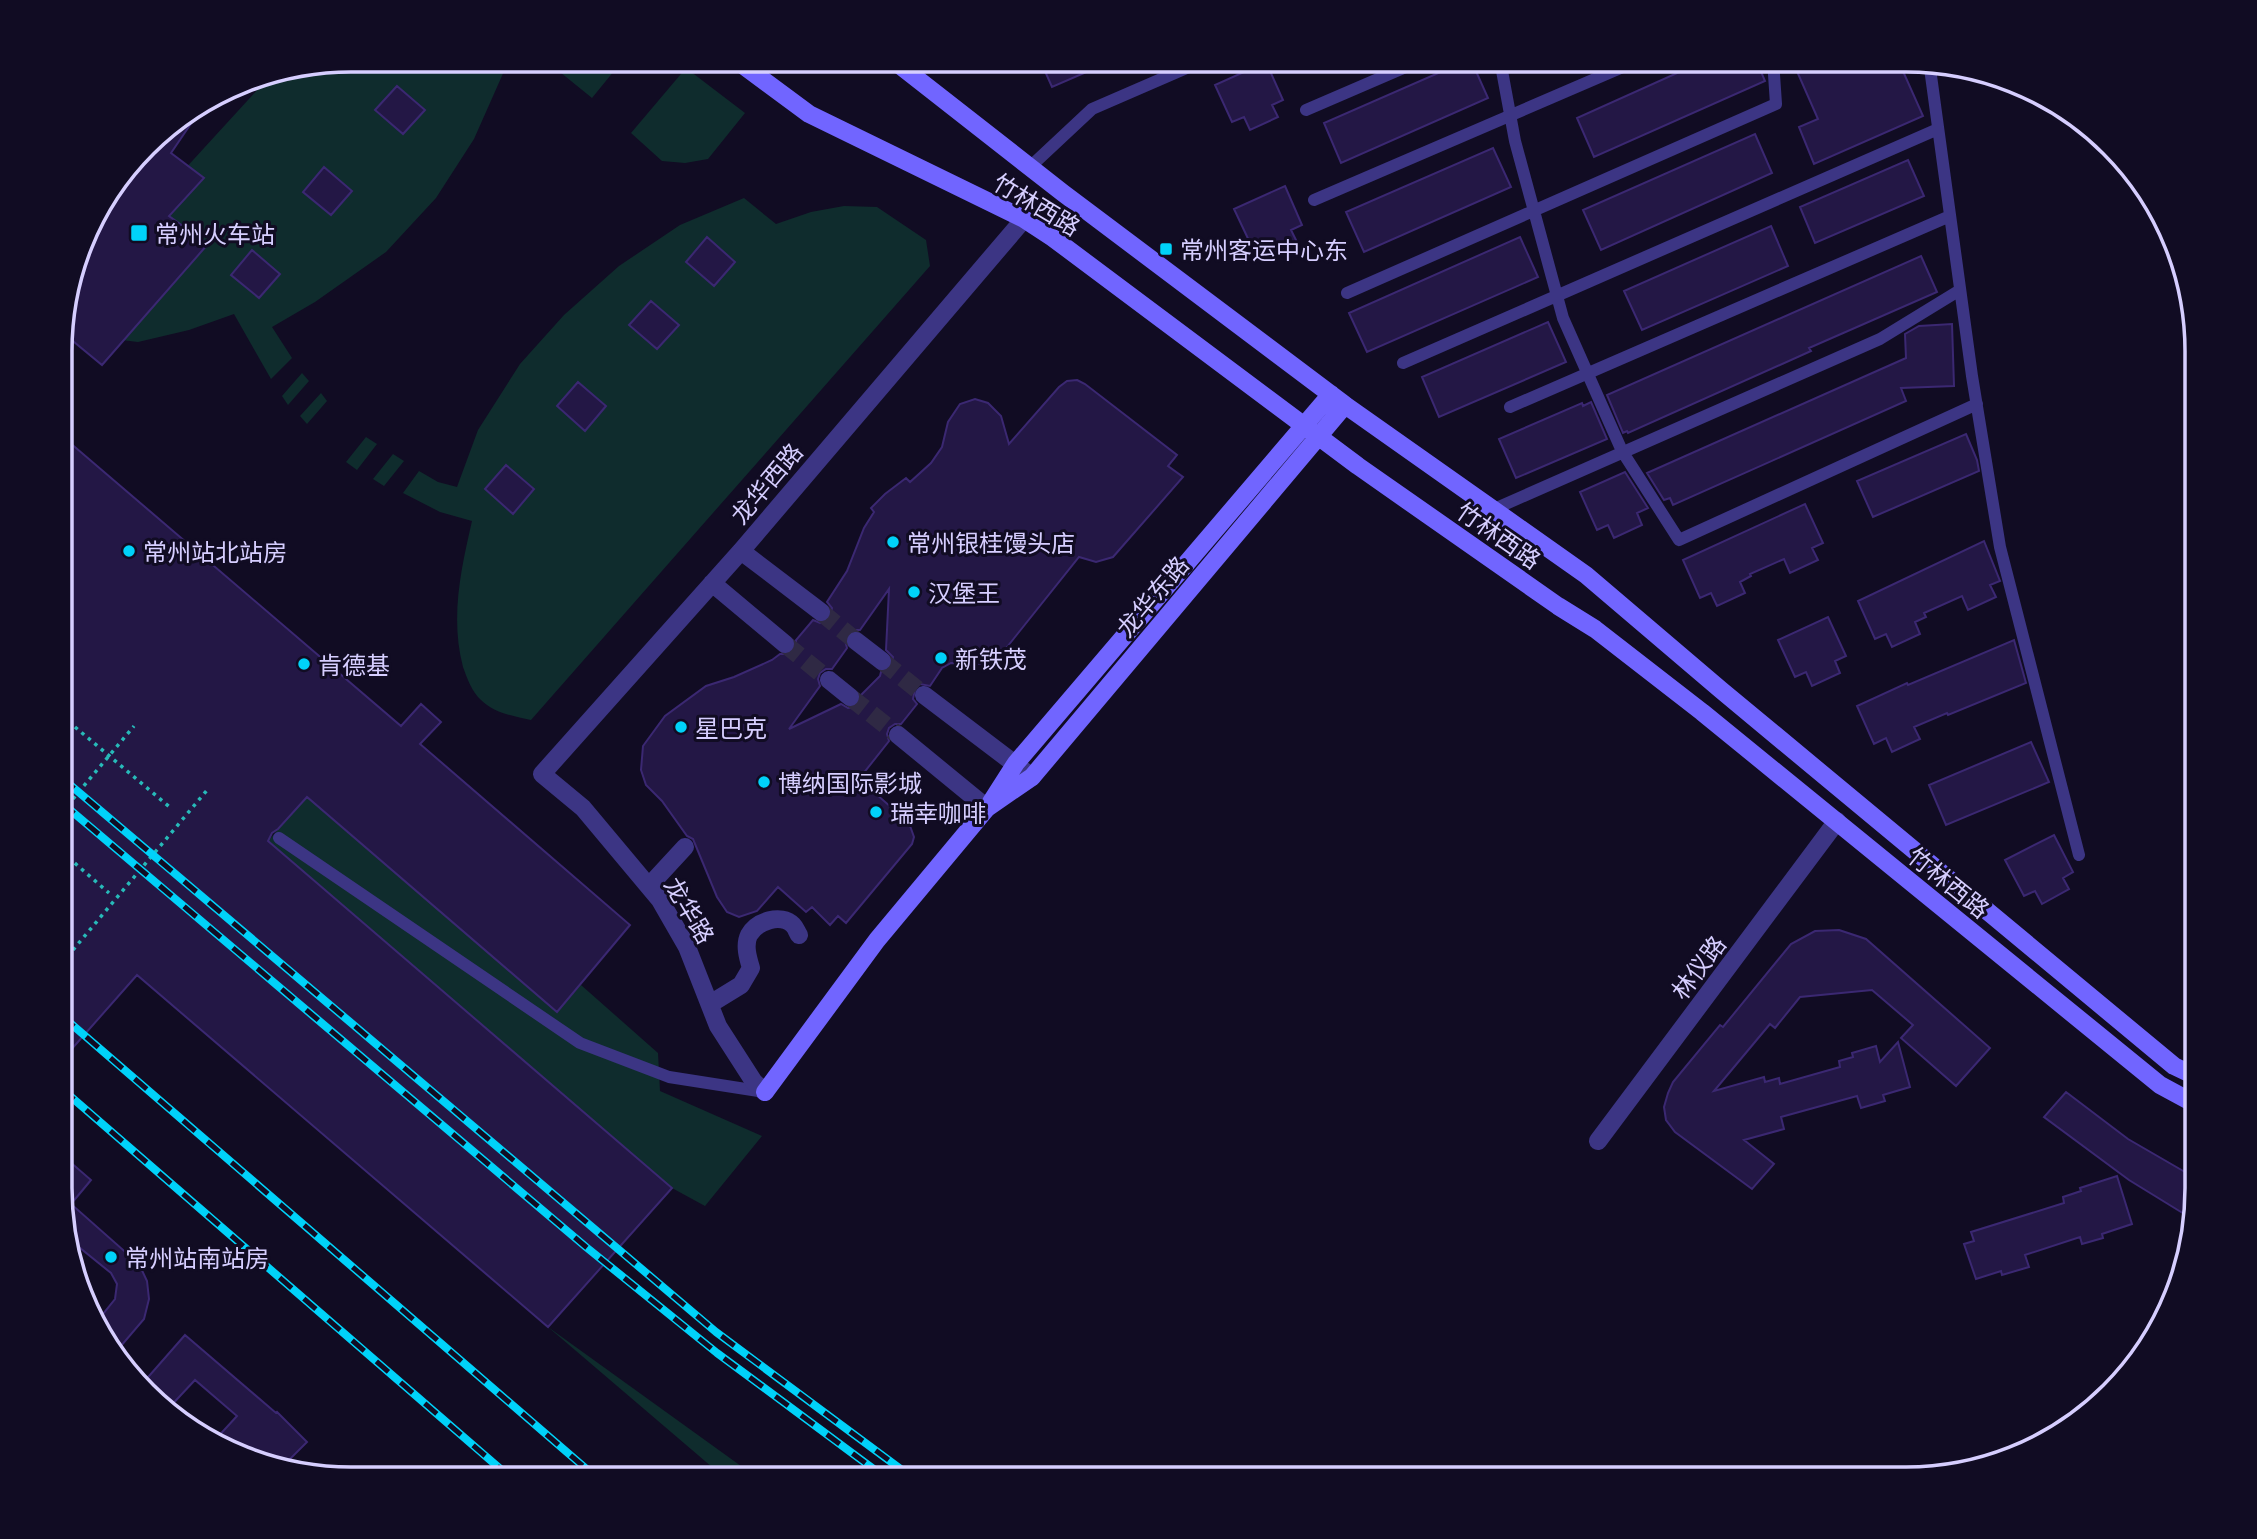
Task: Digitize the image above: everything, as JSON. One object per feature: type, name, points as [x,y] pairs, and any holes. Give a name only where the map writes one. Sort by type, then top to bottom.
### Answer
[{"type":"main road","name":"竹林西路","points":[[752,72],[808,114],[1024,219],[1053,238],[1312,431],[1558,606],[1595,629],[1702,712],[2160,1085],[2185,1099]]},
{"type":"main road","name":"竹林西路","points":[[908,72],[1338,400],[1586,575],[2174,1066],[2185,1071]]},
{"type":"main road","name":"龙华东路","points":[[987,808],[1032,777],[1338,400]]},
{"type":"main road","name":"龙华东路","points":[[765,1092],[877,940],[987,808],[1016,763],[1312,431]]},
{"type":"street","name":"龙华西路","points":[[542,774],[741,551],[1024,219]]},
{"type":"street","points":[[741,551],[821,612]]},
{"type":"street","points":[[712,583],[785,644]]},
{"type":"street","points":[[856,641],[882,661]]},
{"type":"street","points":[[829,681],[850,697]]},
{"type":"street","points":[[924,695],[1032,777]]},
{"type":"street","points":[[898,735],[987,808]]},
{"type":"street","name":"龙华路","points":[[542,774],[583,808],[660,900],[687,947],[718,1026],[754,1082],[765,1092]]},
{"type":"street","name":"林仪路","points":[[1598,1141],[1836,821]]},
{"type":"street","points":[[649,886],[685,846]]},
{"type":"street","points":[[710,1004],[741,985],[751,968],[747,952],[748,936],[761,923],[779,918],[792,923],[799,935]]},
{"type":"lane","points":[[1030,167],[1091,109],[1177,72]]},
{"type":"lane","points":[[1306,110],[1394,72]]},
{"type":"lane","points":[[1502,72],[1515,141],[1563,318],[1622,451],[1679,540],[1977,404]]},
{"type":"lane","points":[[1314,200],[1611,72]]},
{"type":"lane","points":[[1347,293],[1776,104],[1774,72]]},
{"type":"lane","points":[[1931,73],[1960,290],[2000,547],[2079,855]]},
{"type":"lane","points":[[1403,363],[1938,129]]},
{"type":"lane","points":[[1510,407],[1950,216]]},
{"type":"lane","points":[[1492,510],[1880,339],[1960,290]]},
{"type":"lane","points":[[279,838],[580,1043],[669,1077],[765,1092]]},
{"type":"path","points":[[72,725],[172,810]]},
{"type":"path","points":[[72,800],[134,726]]},
{"type":"path","points":[[72,951],[208,789]]},
{"type":"path","points":[[72,861],[109,893]]},
{"type":"green space","points":[[333,72],[504,72],[474,139],[436,198],[386,252],[315,302],[272,327],[292,358],[271,379],[234,314],[189,330],[138,342],[72,332],[81,279],[93,244],[109,211],[129,181],[145,163],[172,183],[261,87],[296,77]]},
{"type":"green space","points":[[560,72],[613,72],[592,98]]},
{"type":"green space","points":[[683,72],[691,72],[745,113],[708,159],[685,163],[662,161],[631,133]]},
{"type":"green space","points":[[744,198],[776,224],[811,212],[844,206],[877,207],[926,240],[930,266],[531,720],[498,711],[481,700],[472,689],[459,649],[458,594],[472,521],[440,512],[403,493],[419,471],[438,482],[457,487],[478,430],[520,364],[564,315],[619,266],[680,225]]},
{"type":"green space","points":[[302,373],[309,381],[288,405],[282,396]]},
{"type":"green space","points":[[321,393],[327,401],[307,424],[300,416]]},
{"type":"green space","points":[[366,437],[377,444],[357,470],[346,462]]},
{"type":"green space","points":[[393,454],[404,461],[384,486],[373,479]]},
{"type":"green space","points":[[346,752],[326,814],[557,1012],[581,985],[658,1053],[660,1091],[762,1136],[705,1206],[672,1188],[268,841]]},
{"type":"green space","points":[[548,1327],[742,1467],[712,1467]]},
{"type":"building","points":[[1045,72],[1086,72],[1052,87]]},
{"type":"building","points":[[1244,72],[1270,72],[1283,100],[1272,105],[1278,117],[1250,130],[1244,117],[1232,122],[1215,85]]},
{"type":"building","points":[[1441,72],[1476,72],[1488,98],[1341,163],[1324,123]]},
{"type":"building","points":[[1679,72],[1761,72],[1765,81],[1594,157],[1577,118]]},
{"type":"building","points":[[1797,72],[1903,72],[1923,116],[1814,164],[1799,127],[1818,119]]},
{"type":"building","points":[[397,86],[425,110],[403,134],[375,110]]},
{"type":"building","name":"常州火车站","points":[[193,121],[171,153],[204,178],[169,216],[208,244],[102,365],[72,340],[77,296],[93,244],[109,211],[129,181],[153,153]]},
{"type":"building","points":[[1755,134],[1772,173],[1601,250],[1583,210]]},
{"type":"building","points":[[1493,148],[1511,187],[1364,252],[1346,212]]},
{"type":"building","points":[[1908,160],[1924,196],[1815,243],[1800,207]]},
{"type":"building","points":[[324,167],[352,191],[331,215],[303,192]]},
{"type":"building","points":[[1285,186],[1302,225],[1291,230],[1297,242],[1269,255],[1263,241],[1252,247],[1234,209]]},
{"type":"building","points":[[1771,226],[1788,266],[1642,330],[1624,291]]},
{"type":"building","points":[[707,237],[735,262],[714,286],[686,262]]},
{"type":"building","points":[[1520,237],[1538,277],[1367,352],[1349,313]]},
{"type":"building","points":[[252,250],[280,274],[259,298],[231,275]]},
{"type":"building","points":[[1921,256],[1937,292],[1809,348],[1811,351],[1623,433],[1607,395]]},
{"type":"building","points":[[651,301],[679,325],[657,349],[629,325]]},
{"type":"building","points":[[1548,322],[1566,362],[1439,417],[1422,377]]},
{"type":"building","points":[[1952,324],[1954,386],[1901,388],[1906,401],[1673,505],[1670,498],[1664,500],[1647,473],[1906,358],[1905,334],[1919,326]]},
{"type":"building","name":"新铁茂","points":[[1077,380],[1085,384],[1177,455],[1168,466],[1183,477],[1113,557],[1096,562],[1079,557],[999,657],[986,664],[951,663],[942,668],[930,686],[920,684],[915,689],[913,699],[917,704],[901,724],[889,728],[889,741],[859,779],[909,823],[914,837],[912,844],[846,923],[838,916],[830,925],[812,907],[806,912],[778,887],[757,911],[739,917],[727,912],[717,897],[693,839],[687,836],[662,801],[646,785],[641,770],[643,746],[665,716],[706,686],[734,677],[780,654],[790,654],[796,647],[796,640],[813,620],[820,623],[830,619],[832,608],[827,602],[847,571],[864,528],[874,512],[871,508],[906,478],[910,482],[931,463],[942,447],[948,422],[960,404],[975,399],[988,403],[1001,416],[1009,444],[1067,381]],"holes":[[[889,589],[886,650],[893,657],[891,667],[881,672],[861,695],[859,704],[848,708],[841,704],[789,729],[820,686],[820,673],[832,669],[847,648],[847,635],[852,630],[860,630]]]},
{"type":"building","points":[[578,382],[606,406],[585,431],[557,406]]},
{"type":"building","points":[[1591,402],[1607,439],[1516,478],[1499,439],[1582,403],[1583,406]]},
{"type":"building","points":[[1966,434],[1979,471],[1873,517],[1857,481]]},
{"type":"building","points":[[72,445],[401,726],[421,704],[441,722],[420,744],[630,925],[557,1012],[307,797],[272,833],[268,841],[672,1188],[548,1327],[137,975],[72,1049]]},
{"type":"building","points":[[506,465],[534,489],[513,514],[485,489]]},
{"type":"building","points":[[1625,472],[1648,508],[1637,513],[1642,525],[1614,538],[1608,525],[1597,530],[1580,492]]},
{"type":"building","points":[[1805,504],[1823,543],[1812,548],[1818,560],[1790,573],[1784,559],[1750,574],[1751,576],[1740,582],[1745,593],[1717,606],[1711,593],[1700,598],[1683,560]]},
{"type":"building","points":[[1984,541],[2000,581],[1990,585],[1996,597],[1968,610],[1962,596],[1924,613],[1926,617],[1915,622],[1920,634],[1892,647],[1886,634],[1875,639],[1858,601]]},
{"type":"building","points":[[1828,617],[1846,656],[1835,661],[1840,673],[1812,686],[1806,672],[1795,677],[1778,640]]},
{"type":"building","points":[[2014,640],[2026,683],[1914,727],[1920,739],[1892,752],[1886,738],[1874,744],[1857,706]]},
{"type":"building","points":[[2031,742],[2049,782],[1946,825],[1929,785]]},
{"type":"building","points":[[2054,835],[2073,872],[2063,878],[2069,889],[2042,904],[2035,891],[2024,896],[2005,860]]},
{"type":"building","points":[[1839,930],[1866,939],[1990,1048],[1956,1086],[1901,1038],[1913,1025],[1872,990],[1800,997],[1775,1028],[1770,1024],[1714,1091],[1764,1077],[1765,1082],[1779,1078],[1780,1084],[1840,1067],[1839,1061],[1853,1057],[1852,1053],[1876,1046],[1880,1062],[1898,1042],[1910,1087],[1883,1095],[1885,1101],[1861,1108],[1857,1096],[1781,1117],[1784,1129],[1744,1140],[1774,1164],[1752,1189],[1675,1132],[1666,1120],[1664,1107],[1668,1093],[1673,1082],[1720,1025],[1723,1027],[1791,944],[1815,931]]},
{"type":"building","points":[[2066,1092],[2128,1139],[2185,1172],[2184,1214],[2129,1180],[2044,1117]]},
{"type":"building","name":"常州站南站房","points":[[72,1164],[91,1180],[72,1203]]},
{"type":"building","points":[[2117,1176],[2132,1224],[2102,1234],[2103,1238],[2082,1244],[2080,1237],[2025,1255],[2029,1267],[2002,1275],[2001,1271],[1976,1279],[1964,1244],[1974,1241],[1971,1232],[2064,1203],[2063,1197],[2081,1191],[2080,1188]]},
{"type":"building","name":"常州站南站房","points":[[72,1205],[139,1264],[147,1281],[149,1299],[144,1319],[121,1346],[102,1315],[115,1299],[117,1284],[111,1273],[78,1246]]},
{"type":"building","points":[[185,1335],[277,1412],[307,1442],[289,1460],[244,1446],[220,1434],[237,1416],[195,1380],[173,1403],[147,1379]]},
{"type":"tunnel","points":[[821,612],[856,641]]},
{"type":"tunnel","points":[[785,644],[829,680]]},
{"type":"tunnel","points":[[882,661],[924,695]]},
{"type":"tunnel","points":[[850,697],[898,735]]},
{"type":"railway","points":[[72,786],[716,1332],[898,1467]]},
{"type":"railway","points":[[72,811],[586,1247],[717,1353],[871,1467]]},
{"type":"railway","points":[[72,1025],[584,1467]]},
{"type":"railway","points":[[72,1098],[498,1467]]},
{"type":"place","name":"常州火车站","points":[[139,233]]},
{"type":"place","name":"常州客运中心东","points":[[1166,249]]},
{"type":"place","name":"常州银桂馒头店","points":[[893,542]]},
{"type":"place","name":"常州站北站房","points":[[129,551]]},
{"type":"place","name":"汉堡王","points":[[914,592]]},
{"type":"place","name":"新铁茂","points":[[941,658]]},
{"type":"place","name":"肯德基","points":[[304,664]]},
{"type":"place","name":"星巴克","points":[[681,727]]},
{"type":"place","name":"博纳国际影城","points":[[764,782]]},
{"type":"place","name":"瑞幸咖啡","points":[[876,812]]},
{"type":"place","name":"常州站南站房","points":[[111,1257]]}]
